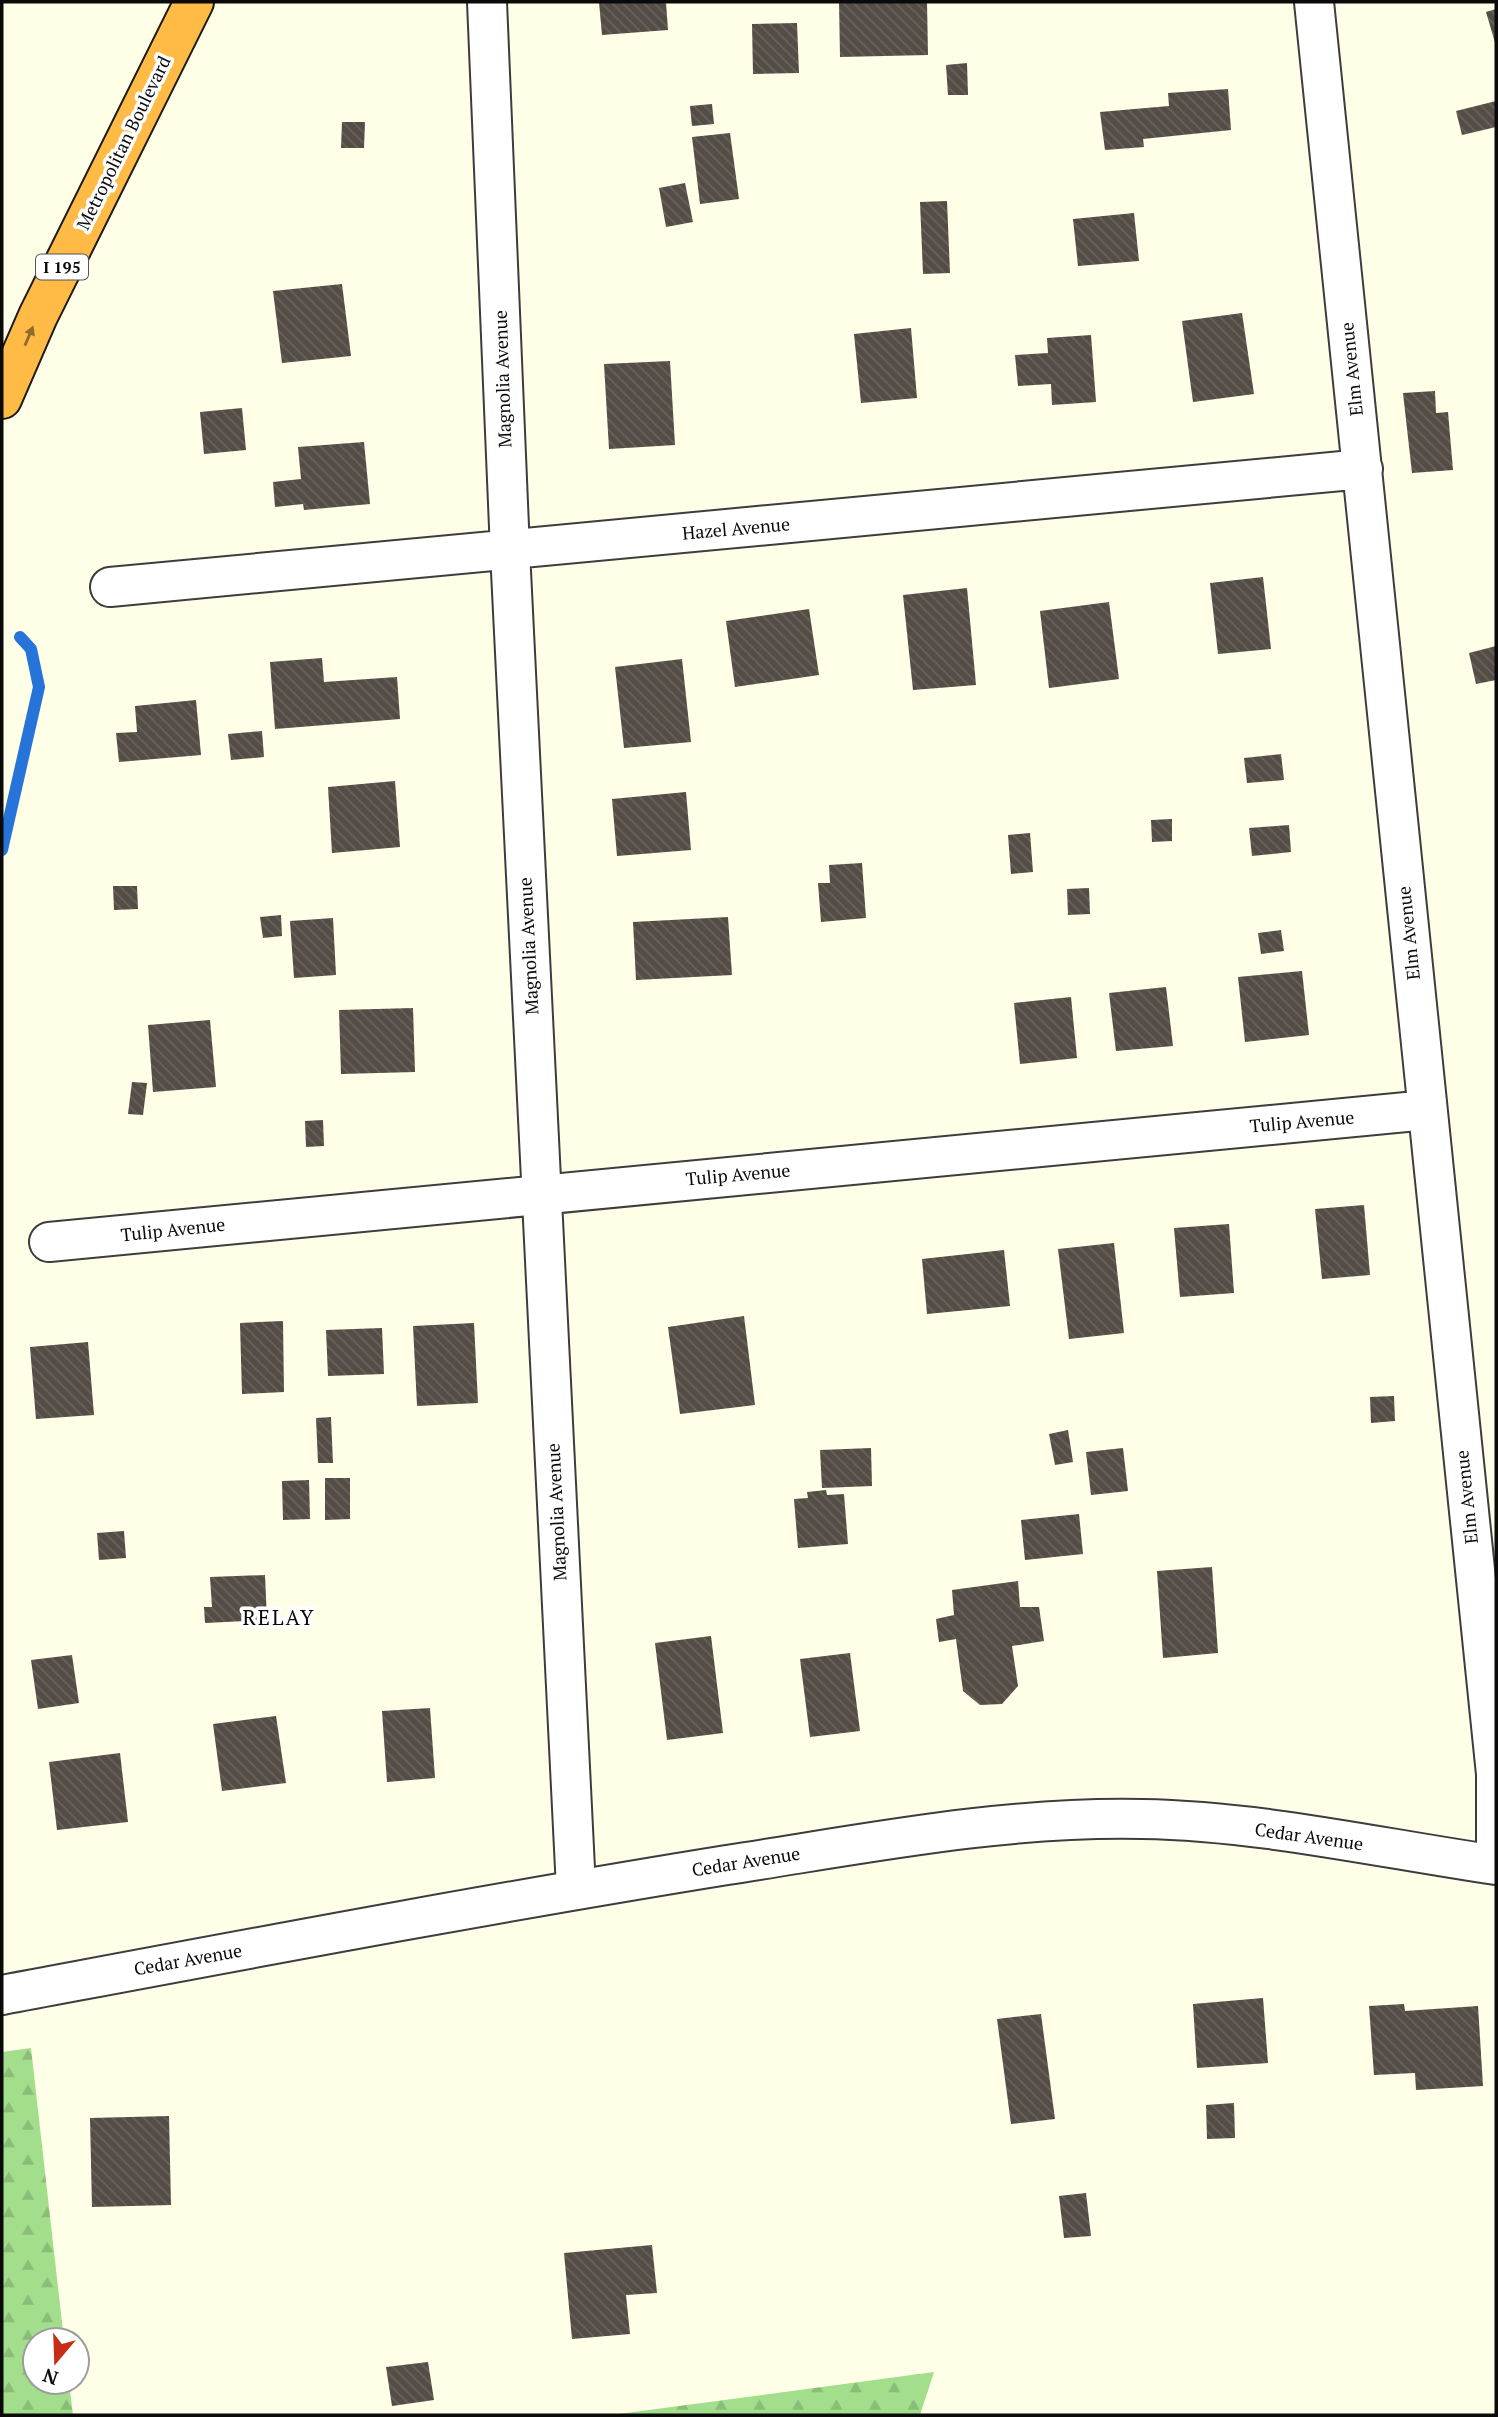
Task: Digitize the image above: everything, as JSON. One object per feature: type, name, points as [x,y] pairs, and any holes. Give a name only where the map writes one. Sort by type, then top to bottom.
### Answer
[{"type":"highway","name":"Metropolitan Boulevard","points":[[2,399],[37,316],[194,2]]},
{"type":"highway","points":[[127,138],[207,2]]},
{"type":"street","name":"Magnolia Avenue","points":[[487,2],[510,551],[576,1889]]},
{"type":"street","name":"Elm Avenue","points":[[1314,2],[1496,1774],[1496,1865]]},
{"type":"street","name":"Hazel Avenue","points":[[110,587],[1363,469]]},
{"type":"street","name":"Tulip Avenue","points":[[49,1242],[1427,1110]]},
{"type":"street","name":"Cedar Avenue","points":[[2,1995],[576,1889],[901,1838],[1051,1820],[1145,1819],[1268,1830],[1496,1865]]},
{"type":"green space","points":[[31,2048],[62,2326],[21,2326],[21,2396],[71,2396],[73,2415],[2,2415],[2,2052]]},
{"type":"green space","points":[[934,2372],[920,2415],[611,2415]]},
{"type":"building","points":[[599,2],[666,2],[668,30],[602,35]]},
{"type":"building","points":[[839,2],[927,2],[928,55],[840,57]]},
{"type":"building","points":[[1496,9],[1496,46],[1486,12]]},
{"type":"building","points":[[797,23],[799,73],[753,74],[752,24]]},
{"type":"building","points":[[967,63],[968,95],[948,95],[946,65]]},
{"type":"building","points":[[1228,89],[1231,130],[1143,139],[1144,147],[1105,150],[1100,112],[1169,106],[1168,93]]},
{"type":"building","points":[[1496,101],[1496,127],[1462,135],[1456,111]]},
{"type":"building","points":[[712,104],[714,124],[692,126],[690,106]]},
{"type":"building","points":[[342,122],[365,122],[364,148],[341,148]]},
{"type":"building","points":[[730,133],[739,199],[700,204],[692,137]]},
{"type":"building","points":[[685,183],[693,222],[666,227],[659,188]]},
{"type":"building","points":[[947,201],[950,273],[923,274],[920,202]]},
{"type":"building","points":[[1134,213],[1139,261],[1078,266],[1073,219]]},
{"type":"building","points":[[342,284],[351,356],[282,363],[273,291]]},
{"type":"building","points":[[1242,313],[1254,394],[1193,402],[1182,321]]},
{"type":"building","points":[[911,328],[917,398],[861,403],[854,334]]},
{"type":"building","points":[[1091,335],[1096,402],[1052,405],[1051,384],[1018,386],[1015,355],[1048,353],[1047,338]]},
{"type":"building","points":[[670,361],[675,445],[609,449],[604,364]]},
{"type":"building","points":[[1435,391],[1436,413],[1448,412],[1453,470],[1412,473],[1403,393]]},
{"type":"building","points":[[242,408],[246,450],[204,454],[200,412]]},
{"type":"building","points":[[364,442],[370,504],[304,510],[303,504],[275,507],[273,482],[301,479],[298,447]]},
{"type":"building","points":[[1263,577],[1271,649],[1218,654],[1210,583]]},
{"type":"building","points":[[967,588],[976,685],[913,690],[903,595]]},
{"type":"building","points":[[1109,602],[1119,679],[1049,688],[1040,611]]},
{"type":"building","points":[[809,609],[819,675],[735,687],[726,621]]},
{"type":"building","points":[[1496,646],[1496,680],[1476,684],[1469,653]]},
{"type":"building","points":[[322,658],[324,682],[397,677],[400,719],[275,729],[270,662]]},
{"type":"building","points":[[682,659],[691,742],[624,748],[615,667]]},
{"type":"building","points":[[196,700],[201,755],[119,762],[116,733],[137,732],[135,706]]},
{"type":"building","points":[[262,731],[264,757],[231,760],[228,734]]},
{"type":"building","points":[[1281,754],[1284,780],[1247,783],[1244,758]]},
{"type":"building","points":[[395,781],[400,847],[332,853],[328,787]]},
{"type":"building","points":[[686,792],[691,850],[617,856],[612,799]]},
{"type":"building","points":[[1172,819],[1172,841],[1152,842],[1151,820]]},
{"type":"building","points":[[1289,825],[1291,852],[1252,856],[1249,828]]},
{"type":"building","points":[[1030,833],[1033,872],[1011,874],[1008,835]]},
{"type":"building","points":[[862,863],[866,918],[821,922],[818,883],[830,883],[829,865]]},
{"type":"building","points":[[113,886],[137,886],[138,909],[114,910]]},
{"type":"building","points":[[1089,888],[1090,914],[1068,915],[1067,889]]},
{"type":"building","points":[[281,915],[282,936],[263,938],[260,917]]},
{"type":"building","points":[[728,917],[732,975],[636,980],[633,922]]},
{"type":"building","points":[[333,918],[336,975],[294,978],[290,921]]},
{"type":"building","points":[[1281,930],[1284,951],[1261,954],[1258,933]]},
{"type":"building","points":[[1302,971],[1309,1035],[1245,1042],[1238,977]]},
{"type":"building","points":[[1166,987],[1173,1046],[1116,1051],[1109,993]]},
{"type":"building","points":[[1071,997],[1077,1058],[1020,1064],[1014,1003]]},
{"type":"building","points":[[413,1008],[415,1072],[341,1074],[339,1010]]},
{"type":"building","points":[[210,1020],[216,1087],[153,1092],[148,1025]]},
{"type":"building","points":[[132,1082],[147,1083],[143,1115],[128,1114]]},
{"type":"building","points":[[323,1120],[324,1146],[306,1147],[305,1121]]},
{"type":"building","points":[[1364,1205],[1370,1275],[1322,1279],[1315,1209]]},
{"type":"building","points":[[1229,1224],[1234,1293],[1180,1297],[1174,1228]]},
{"type":"building","points":[[1114,1243],[1124,1333],[1069,1339],[1058,1249]]},
{"type":"building","points":[[1004,1250],[1010,1306],[927,1314],[922,1259]]},
{"type":"building","points":[[744,1316],[755,1405],[680,1414],[668,1327]]},
{"type":"building","points":[[283,1321],[284,1392],[242,1394],[240,1323]]},
{"type":"building","points":[[474,1323],[478,1403],[417,1406],[413,1326]]},
{"type":"building","points":[[382,1328],[384,1374],[328,1376],[326,1330]]},
{"type":"building","points":[[88,1342],[94,1415],[36,1419],[30,1347]]},
{"type":"building","points":[[1394,1396],[1395,1421],[1371,1423],[1370,1397]]},
{"type":"building","points":[[331,1417],[333,1463],[318,1463],[316,1418]]},
{"type":"building","points":[[1068,1430],[1073,1462],[1055,1465],[1049,1434]]},
{"type":"building","points":[[871,1448],[872,1486],[822,1488],[820,1450]]},
{"type":"building","points":[[1123,1448],[1128,1491],[1091,1495],[1086,1452]]},
{"type":"building","points":[[325,1478],[350,1478],[350,1519],[325,1520]]},
{"type":"building","points":[[309,1480],[310,1519],[283,1520],[282,1481]]},
{"type":"building","points":[[826,1490],[827,1495],[844,1494],[848,1544],[798,1548],[794,1499],[808,1498],[807,1492]]},
{"type":"building","points":[[1079,1514],[1083,1554],[1025,1560],[1021,1520]]},
{"type":"building","points":[[124,1531],[126,1558],[99,1560],[97,1533]]},
{"type":"building","points":[[1212,1567],[1218,1653],[1163,1658],[1157,1571]]},
{"type":"building","points":[[265,1575],[267,1620],[205,1623],[204,1607],[212,1607],[210,1577]]},
{"type":"building","points":[[1018,1581],[1020,1607],[1039,1607],[1044,1641],[1012,1646],[1018,1686],[1002,1704],[980,1705],[963,1691],[956,1639],[939,1642],[936,1619],[954,1615],[952,1590]]},
{"type":"building","points":[[711,1636],[723,1733],[667,1740],[655,1643]]},
{"type":"building","points":[[850,1653],[860,1731],[810,1737],[800,1659]]},
{"type":"building","points":[[72,1655],[79,1703],[38,1709],[31,1660]]},
{"type":"building","points":[[430,1708],[435,1778],[387,1782],[382,1711]]},
{"type":"building","points":[[276,1716],[286,1783],[222,1791],[213,1724]]},
{"type":"building","points":[[120,1753],[128,1822],[57,1830],[49,1762]]},
{"type":"building","points":[[1263,1998],[1268,2063],[1197,2068],[1193,2004]]},
{"type":"building","points":[[1404,2004],[1405,2011],[1478,2006],[1483,2086],[1416,2090],[1415,2073],[1374,2075],[1369,2006]]},
{"type":"building","points":[[1041,2014],[1055,2119],[1011,2124],[997,2019]]},
{"type":"building","points":[[1234,2103],[1235,2138],[1207,2139],[1206,2105]]},
{"type":"building","points":[[169,2116],[171,2205],[92,2207],[90,2118]]},
{"type":"building","points":[[1086,2193],[1091,2236],[1064,2238],[1059,2196]]},
{"type":"building","points":[[652,2245],[657,2293],[626,2295],[630,2334],[572,2339],[564,2253]]},
{"type":"building","points":[[428,2362],[434,2400],[392,2406],[386,2367]]},
{"type":"waterway","points":[[2,850],[39,687],[31,649],[20,637]]},
{"type":"district","name":"RELAY","points":[[279,1618]]}]
